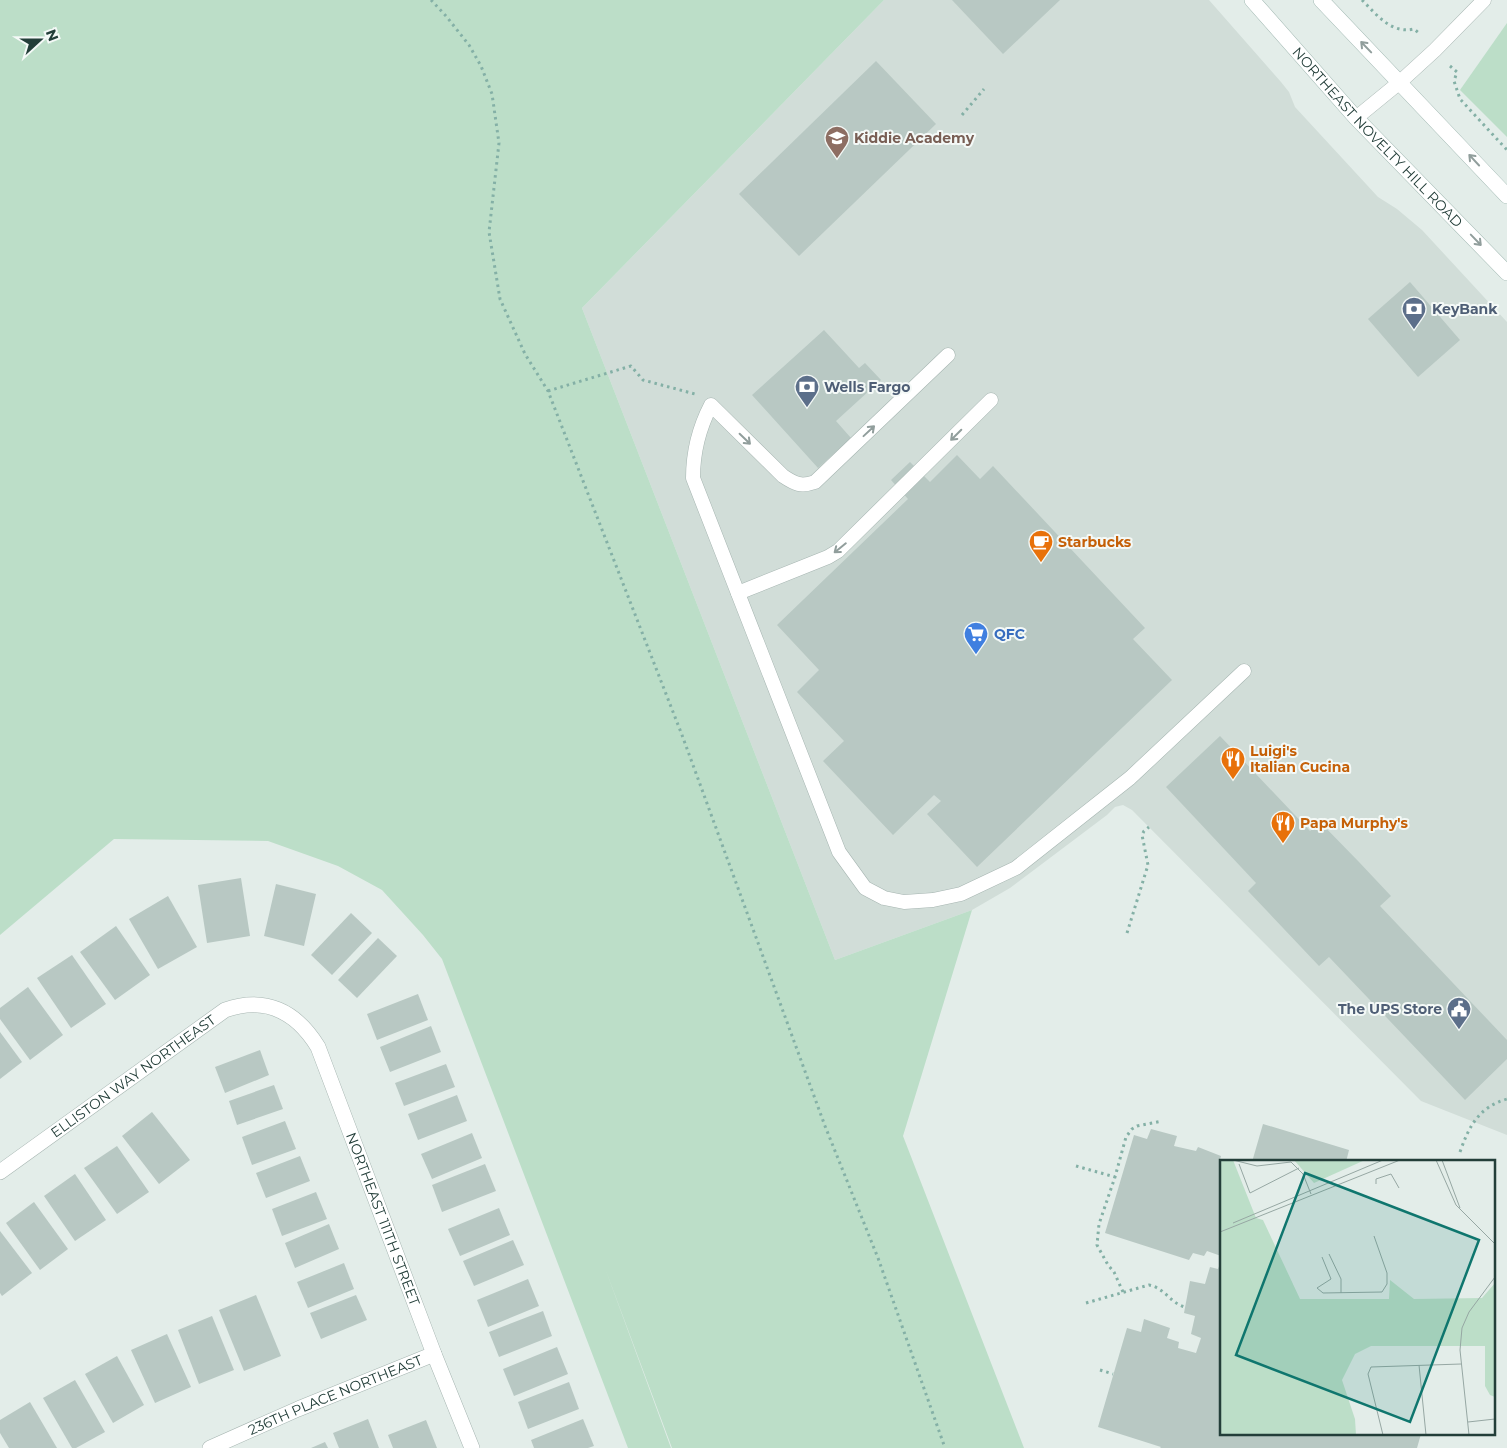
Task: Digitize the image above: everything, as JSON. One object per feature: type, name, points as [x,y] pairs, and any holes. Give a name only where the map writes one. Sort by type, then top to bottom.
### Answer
[{"type":"street","name":"NORTHEAST NOVELTY HILL ROAD","points":[[1252,0],[1356,118],[1507,273]]},
{"type":"street","points":[[1321,0],[1507,196]]},
{"type":"street","name":"ELLISTON WAY NORTHEAST","points":[[0,1172],[225,1010],[248,1004],[261,1004],[274,1008]]},
{"type":"street","name":"NORTHEAST 111TH STREET","points":[[274,1008],[296,1019],[309,1031],[318,1046],[434,1354],[472,1448]]},
{"type":"street","name":"236TH PLACE NORTHEAST","points":[[210,1448],[298,1409],[434,1354]]},
{"type":"lane","points":[[1356,118],[1435,50],[1484,0]]},
{"type":"lane","points":[[948,355],[815,482],[804,486],[794,484],[783,476],[710,405],[698,434],[693,462],[693,478],[839,852],[865,888],[884,898],[904,902],[933,900],[960,894],[1016,868],[1130,778],[1244,671]]},
{"type":"lane","points":[[738,593],[828,557],[838,550],[991,400]]},
{"type":"path","points":[[431,0],[469,45],[481,66],[492,94],[499,143],[489,232],[500,299],[525,354],[548,391],[682,735],[825,1126],[878,1258],[946,1448]]},
{"type":"path","points":[[1362,0],[1383,22],[1405,31],[1414,29]]},
{"type":"path","points":[[1457,72],[1454,81],[1460,99],[1507,150]]},
{"type":"path","points":[[962,115],[984,89]]},
{"type":"path","points":[[548,391],[631,366],[642,380],[695,394]]},
{"type":"path","points":[[1127,933],[1148,865],[1142,835],[1149,827]]},
{"type":"path","points":[[1460,1152],[1466,1136],[1480,1114],[1492,1104],[1507,1099]]},
{"type":"path","points":[[1123,1292],[1114,1272],[1097,1245],[1099,1224],[1115,1178],[1126,1137],[1132,1129],[1148,1123],[1162,1121]]},
{"type":"path","points":[[1076,1166],[1115,1178]]},
{"type":"path","points":[[1086,1303],[1142,1286],[1156,1286],[1175,1304],[1185,1307]]},
{"type":"path","points":[[1100,1370],[1113,1374]]},
{"type":"shaded area","points":[[884,0],[1209,0],[1281,82],[1289,92],[1295,107],[1378,197],[1397,209],[1422,230],[1507,322],[1507,1135],[1421,1101],[1132,810],[1123,805],[1115,807],[1010,888],[972,910],[835,960],[582,308]]},
{"type":"green space","points":[[0,0],[884,0],[582,308],[835,960],[972,910],[903,1136],[1024,1448],[672,1448],[605,1268],[671,1448],[628,1448],[442,959],[382,890],[338,866],[268,841],[114,839],[0,935]]},
{"type":"green space","points":[[1507,23],[1507,137],[1460,90]]},
{"type":"building","points":[[952,0],[1060,0],[1003,54]]},
{"type":"building","name":"Kiddie Academy","points":[[876,61],[936,124],[799,256],[739,194]]},
{"type":"building","name":"KeyBank","points":[[1410,282],[1460,340],[1418,377],[1368,319]]},
{"type":"building","name":"Wells Fargo","points":[[824,330],[859,368],[865,363],[881,380],[836,421],[851,438],[818,468],[752,395]]},
{"type":"building","name":"QFC","points":[[957,455],[980,479],[993,466],[1145,628],[1133,639],[1172,680],[977,867],[927,814],[941,801],[934,795],[893,835],[823,761],[844,741],[797,692],[819,670],[777,625],[908,499],[891,480],[910,462],[930,482]]},
{"type":"building","points":[[1220,736],[1310,831],[1320,822],[1359,862],[1391,896],[1380,906],[1507,1040],[1507,1059],[1465,1100],[1329,957],[1319,966],[1248,891],[1256,883],[1166,787]]},
{"type":"building","points":[[241,878],[250,936],[207,943],[198,885]]},
{"type":"building","points":[[276,884],[316,894],[304,946],[264,936]]},
{"type":"building","points":[[168,896],[197,947],[158,969],[129,919]]},
{"type":"building","points":[[351,913],[372,933],[332,975],[311,955]]},
{"type":"building","points":[[116,926],[150,975],[115,1000],[80,952]]},
{"type":"building","points":[[378,938],[397,956],[357,998],[338,980]]},
{"type":"building","points":[[72,955],[106,1004],[71,1028],[37,978]]},
{"type":"building","points":[[28,987],[63,1035],[30,1060],[0,1019],[0,1008]]},
{"type":"building","points":[[418,994],[428,1020],[377,1040],[367,1014]]},
{"type":"building","points":[[431,1026],[441,1052],[390,1072],[380,1047]]},
{"type":"building","points":[[0,1032],[22,1062],[0,1079]]},
{"type":"building","points":[[260,1050],[269,1075],[225,1093],[215,1067]]},
{"type":"building","points":[[446,1064],[455,1087],[404,1106],[395,1083]]},
{"type":"building","points":[[274,1085],[283,1109],[237,1125],[229,1101]]},
{"type":"building","points":[[457,1095],[467,1121],[418,1140],[408,1114]]},
{"type":"building","points":[[152,1112],[190,1160],[159,1184],[122,1136]]},
{"type":"building","points":[[285,1121],[296,1149],[252,1165],[242,1137]]},
{"type":"building","points":[[1263,1124],[1349,1150],[1346,1160],[1253,1160]]},
{"type":"building","points":[[1151,1129],[1177,1136],[1174,1146],[1196,1151],[1198,1147],[1221,1156],[1220,1256],[1207,1251],[1204,1256],[1193,1253],[1189,1260],[1105,1233],[1134,1135],[1147,1139]]},
{"type":"building","points":[[472,1133],[482,1158],[432,1179],[421,1154]]},
{"type":"building","points":[[117,1146],[149,1192],[117,1214],[84,1168]]},
{"type":"building","points":[[300,1156],[310,1181],[266,1198],[256,1173]]},
{"type":"building","points":[[485,1164],[496,1191],[442,1212],[432,1185]]},
{"type":"building","points":[[75,1174],[106,1220],[75,1241],[44,1196]]},
{"type":"building","points":[[316,1192],[327,1219],[282,1236],[272,1209]]},
{"type":"building","points":[[34,1202],[68,1249],[40,1270],[6,1223]]},
{"type":"building","points":[[499,1208],[510,1235],[460,1256],[448,1229]]},
{"type":"building","points":[[329,1224],[339,1249],[295,1268],[285,1243]]},
{"type":"building","points":[[0,1231],[32,1273],[2,1296],[0,1293]]},
{"type":"building","points":[[513,1240],[524,1265],[474,1286],[463,1261]]},
{"type":"building","points":[[344,1263],[354,1289],[308,1308],[297,1282]]},
{"type":"building","points":[[1220,1264],[1220,1436],[1420,1436],[1417,1448],[1160,1448],[1098,1427],[1127,1328],[1141,1332],[1144,1319],[1170,1328],[1167,1338],[1179,1342],[1178,1348],[1196,1353],[1201,1338],[1191,1334],[1195,1316],[1184,1313],[1190,1281],[1205,1284],[1210,1267],[1218,1269]]},
{"type":"building","points":[[528,1279],[539,1306],[488,1327],[477,1300]]},
{"type":"building","points":[[256,1295],[281,1356],[244,1371],[219,1310]]},
{"type":"building","points":[[356,1295],[367,1320],[321,1339],[310,1313]]},
{"type":"building","points":[[543,1311],[552,1336],[499,1357],[489,1332]]},
{"type":"building","points":[[212,1316],[234,1370],[199,1384],[178,1330]]},
{"type":"building","points":[[167,1334],[191,1387],[155,1403],[131,1350]]},
{"type":"building","points":[[557,1347],[568,1374],[514,1396],[503,1369]]},
{"type":"building","points":[[117,1356],[144,1405],[113,1423],[85,1374]]},
{"type":"building","points":[[75,1380],[105,1432],[76,1448],[72,1448],[43,1398]]},
{"type":"building","points":[[569,1382],[579,1409],[528,1429],[518,1402]]},
{"type":"building","points":[[30,1402],[57,1448],[9,1448],[0,1433],[0,1420]]},
{"type":"building","points":[[368,1419],[379,1448],[339,1448],[333,1433]]},
{"type":"building","points":[[583,1419],[594,1446],[588,1448],[534,1448],[531,1440]]},
{"type":"building","points":[[426,1420],[437,1448],[393,1448],[388,1435]]},
{"type":"building","points":[[325,1442],[328,1448],[311,1448]]},
{"type":"place","name":"Kiddie Academy","points":[[837,159]]},
{"type":"place","name":"KeyBank","points":[[1414,330]]},
{"type":"place","name":"Wells Fargo","points":[[807,408]]},
{"type":"place","name":"Starbucks","points":[[1041,563]]},
{"type":"place","name":"QFC","points":[[976,655]]},
{"type":"place","name":"Luigi's Italian Cucina","points":[[1233,780]]},
{"type":"place","name":"Papa Murphy's","points":[[1283,844]]},
{"type":"place","name":"The UPS Store","points":[[1459,1030]]}]
